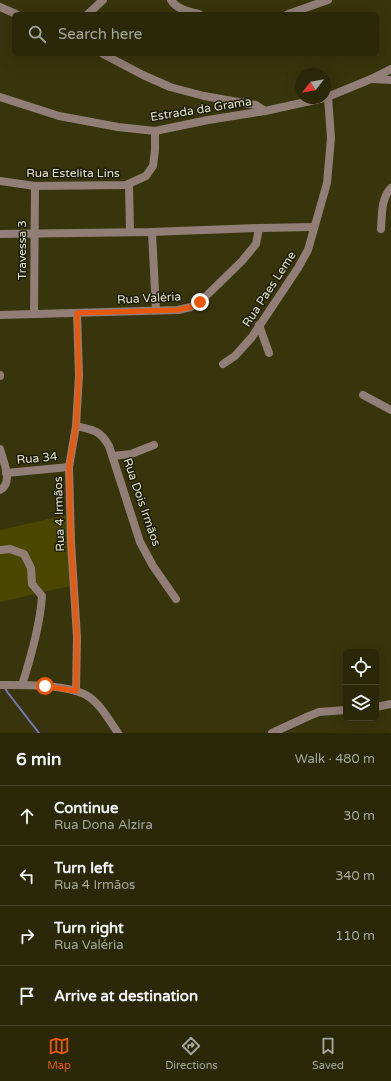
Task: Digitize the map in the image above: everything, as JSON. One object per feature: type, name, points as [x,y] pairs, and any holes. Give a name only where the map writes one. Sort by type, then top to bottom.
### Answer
[{"type":"street","points":[[90,12],[103,0]]},
{"type":"street","points":[[170,0],[173,4],[180,8],[193,12]]},
{"type":"street","points":[[294,12],[328,0]]},
{"type":"street","points":[[0,7],[12,12]]},
{"type":"street","points":[[107,56],[170,87],[204,96],[256,105],[265,111]]},
{"type":"street","name":"Estrada da Grama","points":[[331,96],[391,69]]},
{"type":"street","points":[[371,79],[391,80]]},
{"type":"street","name":"Estrada da Grama","points":[[0,97],[59,116],[118,127],[155,131],[298,104]]},
{"type":"street","name":"Rua Paes Leme","points":[[223,364],[235,356],[246,345],[298,268],[308,250],[327,183],[331,138],[327,104]]},
{"type":"street","name":"Rua Estelita Lins","points":[[0,181],[35,186],[126,185],[146,176],[153,166],[156,150],[155,131]]},
{"type":"street","points":[[129,184],[130,232]]},
{"type":"street","name":"Travessa 3","points":[[34,314],[35,186]]},
{"type":"street","points":[[381,229],[385,197],[391,188]]},
{"type":"street","points":[[0,234],[152,232],[314,227]]},
{"type":"street","name":"Rua Valéria","points":[[0,315],[178,310],[191,307],[200,302],[242,261],[256,244],[259,228]]},
{"type":"street","points":[[152,232],[156,310]]},
{"type":"street","name":"Rua 4 Irmãos","points":[[76,691],[77,637],[71,542],[69,467],[76,426],[79,375],[77,313]]},
{"type":"street","points":[[259,325],[269,352]]},
{"type":"street","points":[[363,395],[391,410]]},
{"type":"street","name":"Rua Dois Irmãos","points":[[76,426],[97,432],[104,437],[113,456],[140,542],[153,566],[176,599]]},
{"type":"street","points":[[113,456],[131,454],[154,445]]},
{"type":"street","name":"Rua 34","points":[[0,449],[7,484],[0,490]]},
{"type":"street","name":"Rua 34","points":[[6,473],[69,467]]},
{"type":"street","points":[[0,550],[10,549],[24,554],[31,568],[32,584],[42,596],[34,645],[22,685]]},
{"type":"street","points":[[0,685],[45,686],[76,691],[86,695],[100,708],[118,733]]},
{"type":"street","points":[[379,706],[391,704]]},
{"type":"street","points":[[272,733],[314,714],[343,710]]},
{"type":"shaded area","points":[[66,515],[70,586],[0,602],[0,530]]},
{"type":"waterway","points":[[5,688],[39,733]]},
{"type":"route","points":[[45,686],[76,691],[77,637],[71,542],[69,467],[76,426],[79,375],[77,313],[178,310],[191,307],[200,302]]}]
